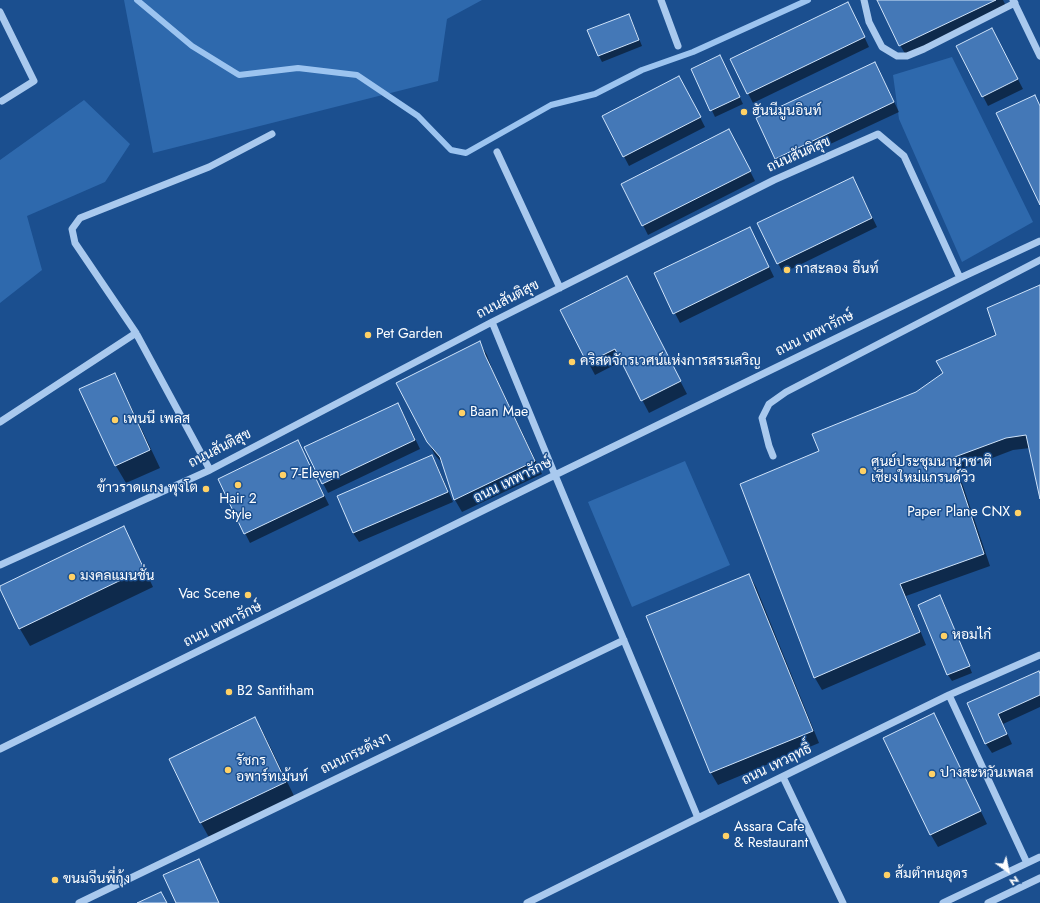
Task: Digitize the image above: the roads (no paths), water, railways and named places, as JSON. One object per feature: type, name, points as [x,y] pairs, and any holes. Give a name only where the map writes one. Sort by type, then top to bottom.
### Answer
[{"type":"street","points":[[661,0],[678,46]]},
{"type":"street","points":[[864,0],[868,22],[882,47],[897,56],[907,56],[913,54],[1014,2],[1037,42],[1040,56]]},
{"type":"street","points":[[0,12],[34,81],[2,101]]},
{"type":"street","points":[[210,470],[136,333],[75,244],[72,229],[80,218],[209,167],[272,134]]},
{"type":"street","name":"ถนนสันติสุข","points":[[0,565],[210,470],[492,322],[774,180],[878,134],[904,156],[960,278]]},
{"type":"street","points":[[497,152],[560,288]]},
{"type":"street","name":"ถนน เทพารักษ์","points":[[0,749],[555,475],[960,278],[1040,242]]},
{"type":"street","points":[[773,456],[762,418],[769,404],[786,392],[1040,260]]},
{"type":"street","points":[[492,322],[698,818]]},
{"type":"street","points":[[0,422],[136,333]]},
{"type":"street","name":"ถนนกระดังงา","points":[[79,903],[624,640]]},
{"type":"street","name":"ถนน เทวฤทธิ์","points":[[527,903],[949,695],[1040,655]]},
{"type":"street","points":[[949,695],[1027,863]]},
{"type":"street","points":[[783,777],[842,903]]},
{"type":"street","points":[[943,903],[1040,856]]},
{"type":"street","points":[[988,903],[1040,878]]},
{"type":"waterway","points":[[137,0],[192,46],[239,75],[298,68],[357,75],[418,116],[451,150],[466,153],[551,105],[595,94],[642,70],[693,52],[808,0]]},
{"type":"place","name":"ฮันนีมูนอินท์","points":[[744,112]]},
{"type":"place","name":"กาสะลอง อีนท์","points":[[787,270]]},
{"type":"place","name":"Pet Garden","points":[[368,335]]},
{"type":"place","name":"คริสตจักรเวศน์แห่งการสรรเสริญ","points":[[572,362]]},
{"type":"place","name":"Baan Mae","points":[[462,413]]},
{"type":"place","name":"เพนนี เพลส","points":[[115,420]]},
{"type":"place","name":"ศูนย์ประชุมนานาชาติ เชียงใหม่แกรนด์วิว","points":[[863,471]]},
{"type":"place","name":"7-Eleven","points":[[283,475]]},
{"type":"place","name":"Hair 2 Style","points":[[238,485]]},
{"type":"place","name":"ข้าวราดแกง พุงโต","points":[[206,489]]},
{"type":"place","name":"Paper Plane CNX","points":[[1018,513]]},
{"type":"place","name":"มงคลแมนชั่น","points":[[72,577]]},
{"type":"place","name":"Vac Scene","points":[[248,595]]},
{"type":"place","name":"หอมไก๋","points":[[944,636]]},
{"type":"place","name":"B2 Santitham","points":[[229,692]]},
{"type":"place","name":"รัชกร อพาร์ทเม้นท์","points":[[228,770]]},
{"type":"place","name":"ปางสะหวันเพลส","points":[[932,774]]},
{"type":"place","name":"Assara Cafe & Restaurant","points":[[726,836]]},
{"type":"place","name":"ส้มตำฅนอุดร","points":[[887,875]]},
{"type":"place","name":"ขนมจีนพี่กุ้ง","points":[[55,880]]}]
